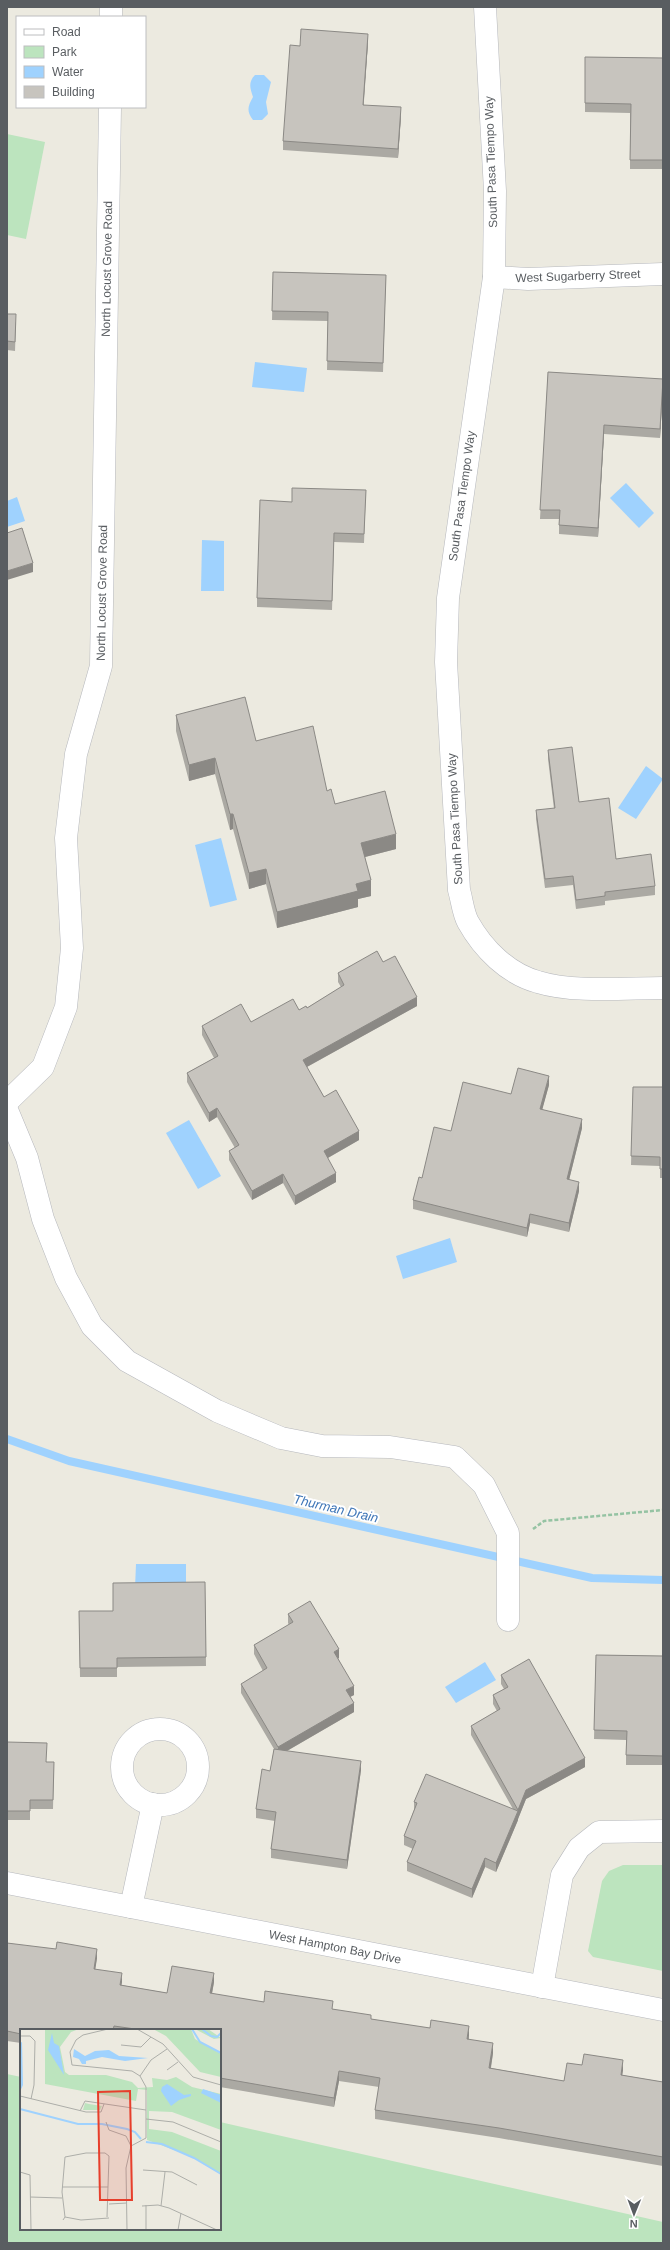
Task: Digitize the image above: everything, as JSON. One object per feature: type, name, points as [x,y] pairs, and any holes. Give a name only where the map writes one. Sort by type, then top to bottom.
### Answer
[{"type":"street","name":"South Pasa Tiempo Way","points":[[485,7],[495,190],[494,277],[448,598],[446,662],[458,890],[468,921],[485,948],[509,969],[538,982],[570,987],[663,988]]},
{"type":"street","name":"North Locust Grove Road","points":[[7,1102],[43,1067],[66,1007],[72,948],[66,838],[76,754],[101,666],[110,108]]},
{"type":"street","name":"West Sugarberry Street","points":[[494,277],[528,279],[663,274]]},
{"type":"street","points":[[7,1110],[27,1158],[43,1219],[66,1278],[92,1326],[127,1361],[217,1411],[281,1438],[322,1446],[390,1447],[455,1457],[484,1485],[508,1533],[508,1620]]},
{"type":"street","points":[[131,1907],[153,1804]]},
{"type":"street","points":[[542,1987],[562,1875],[579,1848],[599,1832],[663,1831]]},
{"type":"street","name":"West Hampton Bay Drive","points":[[7,1883],[663,2010]]},
{"type":"path","points":[[544,1521],[663,1510]]},
{"type":"green space","points":[[7,134],[45,142],[26,239],[7,235]]},
{"type":"green space","points":[[623,1865],[663,1865],[663,1971],[593,1957],[588,1951],[602,1881],[609,1871]]},
{"type":"green space","points":[[7,2074],[20,2077],[20,2230],[221,2230],[221,2122],[663,2222],[663,2243],[7,2243]]},
{"type":"water","points":[[255,75],[264,75],[271,82],[266,102],[268,114],[262,120],[253,120],[249,111],[249,106],[253,97],[250,83]]},
{"type":"water","points":[[255,362],[307,368],[304,392],[252,387]]},
{"type":"water","points":[[626,483],[654,513],[639,528],[610,498]]},
{"type":"water","points":[[17,497],[25,521],[7,527],[7,501]]},
{"type":"water","points":[[202,540],[224,541],[224,591],[201,591]]},
{"type":"water","points":[[646,766],[663,779],[636,819],[618,808]]},
{"type":"water","points":[[221,838],[237,900],[210,907],[195,845]]},
{"type":"water","points":[[189,1120],[221,1176],[198,1189],[166,1133]]},
{"type":"water","points":[[450,1238],[457,1262],[403,1279],[396,1256]]},
{"type":"water","points":[[136,1564],[186,1564],[186,1588],[135,1588]]},
{"type":"water","points":[[485,1662],[496,1680],[456,1703],[445,1687]]},
{"type":"building","points":[[301,29],[368,34],[363,105],[401,107],[398,149],[283,141],[290,45],[300,46]]},
{"type":"building","points":[[585,57],[663,58],[663,160],[630,160],[631,104],[585,103]]},
{"type":"building","points":[[273,272],[386,275],[383,363],[327,361],[328,312],[272,311]]},
{"type":"building","points":[[7,314],[16,314],[15,342],[7,341]]},
{"type":"building","points":[[548,372],[663,379],[660,429],[604,425],[598,528],[559,525],[560,510],[540,510]]},
{"type":"building","points":[[292,488],[366,490],[364,534],[334,533],[332,601],[257,598],[260,500],[292,502]]},
{"type":"building","points":[[22,528],[33,563],[7,571],[7,533]]},
{"type":"building","points":[[245,697],[256,741],[313,726],[327,791],[331,789],[335,804],[385,791],[396,834],[361,843],[371,880],[356,884],[358,891],[277,912],[266,869],[249,873],[233,814],[230,814],[215,758],[189,765],[176,715]]},
{"type":"building","points":[[572,747],[579,802],[609,798],[616,859],[651,854],[655,886],[605,892],[605,896],[576,900],[573,876],[545,879],[536,810],[555,808],[548,750]]},
{"type":"building","points":[[377,951],[383,962],[395,956],[417,997],[303,1060],[324,1097],[336,1090],[359,1131],[324,1151],[336,1173],[295,1196],[283,1174],[252,1191],[229,1151],[239,1145],[217,1108],[209,1113],[187,1073],[218,1056],[202,1026],[241,1004],[251,1022],[293,999],[299,1010],[306,1006],[307,1008],[344,985],[338,973]]},
{"type":"building","points":[[518,1068],[549,1076],[540,1109],[582,1119],[567,1179],[579,1182],[569,1223],[530,1214],[527,1228],[413,1200],[419,1177],[422,1178],[434,1127],[451,1131],[463,1082],[511,1094]]},
{"type":"building","points":[[633,1087],[663,1087],[663,1169],[660,1169],[660,1157],[631,1156]]},
{"type":"building","points":[[205,1582],[206,1657],[117,1658],[117,1668],[80,1668],[79,1611],[113,1611],[113,1583]]},
{"type":"building","points":[[310,1601],[339,1649],[334,1652],[354,1686],[346,1690],[354,1703],[278,1747],[241,1684],[267,1668],[254,1645],[293,1622],[288,1614]]},
{"type":"building","points":[[596,1655],[663,1656],[663,1756],[626,1755],[627,1731],[594,1730]]},
{"type":"building","points":[[529,1659],[585,1758],[526,1790],[518,1810],[471,1726],[500,1709],[493,1695],[508,1687],[501,1675]]},
{"type":"building","points":[[7,1742],[47,1743],[46,1762],[54,1762],[53,1800],[30,1800],[30,1811],[7,1811]]},
{"type":"building","points":[[274,1749],[361,1761],[347,1860],[271,1849],[276,1812],[256,1809],[262,1769],[270,1771]]},
{"type":"building","points":[[426,1774],[518,1811],[496,1863],[485,1858],[472,1889],[407,1862],[416,1841],[404,1836],[417,1803],[414,1802]]},
{"type":"building","points":[[57,1942],[97,1949],[94,1969],[122,1973],[120,1985],[167,1993],[172,1966],[214,1973],[210,1993],[264,2002],[265,1991],[333,2001],[332,2009],[371,2015],[371,2019],[430,2028],[431,2020],[469,2026],[467,2039],[493,2043],[489,2068],[564,2081],[567,2063],[582,2065],[584,2054],[623,2060],[621,2075],[663,2082],[663,2157],[499,2128],[375,2110],[380,2078],[339,2071],[334,2098],[221,2078],[221,2029],[135,2029],[114,2026],[113,2029],[20,2029],[20,2034],[7,2031],[7,1943],[56,1949]]},
{"type":"waterway","name":"Thurman Drain","points":[[7,1439],[69,1461],[592,1578],[663,1580]]}]
